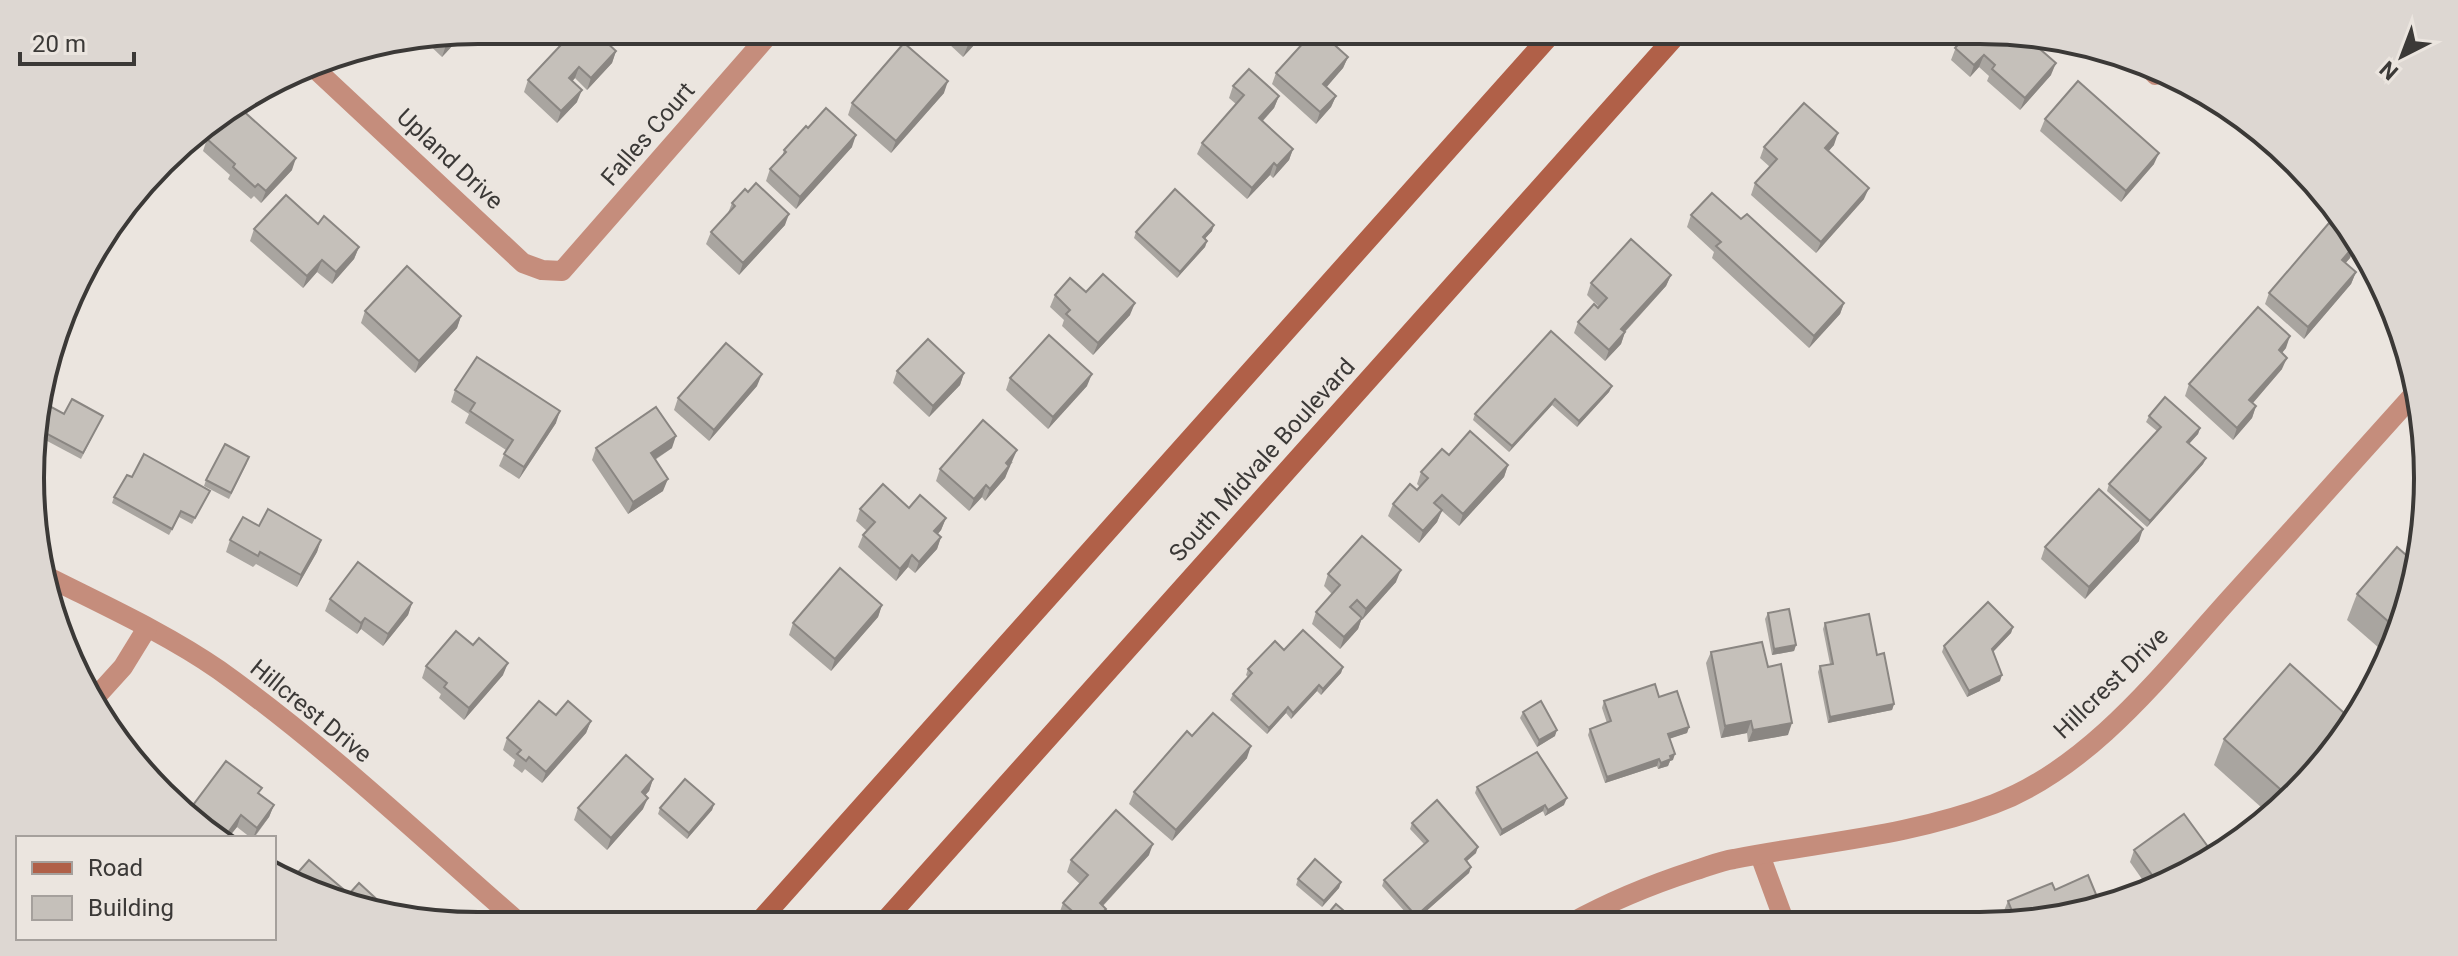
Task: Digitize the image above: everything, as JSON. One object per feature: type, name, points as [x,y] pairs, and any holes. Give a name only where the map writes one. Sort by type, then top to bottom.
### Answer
[{"type":"main road","points":[[768,912],[1543,44]]},
{"type":"main road","name":"South Midvale Boulevard","points":[[893,912],[1668,44]]},
{"type":"street","name":"Falles Court","points":[[562,271],[761,44]]},
{"type":"street","name":"Upland Drive","points":[[320,74],[523,263],[542,270],[562,271]]},
{"type":"street","name":"Hillcrest Drive","points":[[1591,912],[1652,885],[1731,859],[1866,838],[1984,807],[2047,776],[2089,748],[2164,672],[2407,402]]},
{"type":"street","name":"Hillcrest Drive","points":[[57,582],[147,628],[217,669],[303,735],[507,912]]},
{"type":"street","points":[[100,692],[123,667],[147,628]]},
{"type":"street","points":[[1760,855],[1781,912]]},
{"type":"building","points":[[562,44],[608,44],[616,51],[591,78],[579,67],[569,78],[582,90],[561,111],[528,80]]},
{"type":"building","points":[[903,44],[948,81],[896,141],[852,103]]},
{"type":"building","points":[[1302,44],[1334,44],[1348,57],[1323,84],[1336,96],[1320,112],[1276,73]]},
{"type":"building","points":[[1959,44],[1980,44],[2039,48],[2056,63],[2025,98],[1992,69],[1995,65],[1984,55],[1974,65],[1955,48]]},
{"type":"building","points":[[1249,69],[1279,96],[1259,118],[1293,149],[1277,166],[1274,163],[1252,188],[1202,143],[1244,95],[1233,86]]},
{"type":"building","points":[[2078,81],[2159,153],[2126,191],[2045,119]]},
{"type":"building","points":[[1804,103],[1838,133],[1825,148],[1869,188],[1821,242],[1755,183],[1777,159],[1764,147]]},
{"type":"building","points":[[826,108],[856,135],[800,197],[770,169],[806,126],[808,128]]},
{"type":"building","points":[[245,112],[296,158],[266,191],[258,184],[255,187],[233,167],[235,164],[207,139]]},
{"type":"building","points":[[756,183],[789,214],[743,263],[711,232],[735,206],[732,203],[745,189],[748,192]]},
{"type":"building","points":[[1175,189],[1214,225],[1203,237],[1207,241],[1180,272],[1136,232]]},
{"type":"building","points":[[1712,193],[1741,219],[1747,214],[1844,303],[1814,336],[1716,246],[1721,242],[1691,215]]},
{"type":"building","points":[[286,195],[318,224],[324,216],[359,247],[336,272],[322,260],[307,276],[254,229]]},
{"type":"building","points":[[2329,223],[2334,228],[2350,251],[2342,260],[2356,272],[2308,327],[2269,293]]},
{"type":"building","points":[[1631,239],[1671,275],[1621,329],[1625,332],[1609,350],[1578,322],[1594,304],[1598,308],[1607,298],[1591,283]]},
{"type":"building","points":[[407,266],[461,316],[419,361],[365,311]]},
{"type":"building","points":[[1103,274],[1135,303],[1098,343],[1066,314],[1070,310],[1055,295],[1070,278],[1086,292]]},
{"type":"building","points":[[2258,307],[2290,336],[2279,350],[2287,358],[2249,400],[2256,406],[2237,428],[2189,384]]},
{"type":"building","points":[[1551,331],[1612,386],[1579,421],[1555,399],[1512,446],[1475,414]]},
{"type":"building","points":[[1049,335],[1092,374],[1053,417],[1010,378]]},
{"type":"building","points":[[928,339],[964,373],[933,406],[897,371]]},
{"type":"building","points":[[726,343],[762,374],[714,430],[678,398]]},
{"type":"building","points":[[477,357],[560,411],[524,467],[504,454],[513,440],[470,411],[475,403],[455,390]]},
{"type":"building","points":[[2165,397],[2200,428],[2187,442],[2206,458],[2150,521],[2109,484],[2161,427],[2149,416]]},
{"type":"building","points":[[72,399],[103,416],[83,453],[47,434],[50,406],[64,414]]},
{"type":"building","points":[[656,407],[676,436],[651,453],[668,479],[633,502],[596,448]]},
{"type":"building","points":[[983,420],[1017,450],[1006,463],[1009,466],[990,489],[986,485],[974,499],[940,469]]},
{"type":"building","points":[[1470,431],[1508,465],[1463,514],[1442,495],[1434,503],[1442,510],[1423,531],[1393,504],[1410,484],[1417,490],[1428,478],[1421,472],[1442,449],[1449,455]]},
{"type":"building","points":[[225,444],[249,457],[231,493],[206,480]]},
{"type":"building","points":[[144,454],[210,491],[195,518],[181,511],[172,529],[114,497],[127,475],[132,477]]},
{"type":"building","points":[[883,484],[909,508],[920,495],[946,518],[934,531],[941,537],[919,562],[912,555],[900,569],[863,535],[875,522],[860,509]]},
{"type":"building","points":[[2099,489],[2143,529],[2089,587],[2045,547]]},
{"type":"building","points":[[268,509],[321,540],[301,575],[260,552],[258,556],[230,540],[243,517],[259,526]]},
{"type":"building","points":[[1362,536],[1401,570],[1366,609],[1357,600],[1350,607],[1362,618],[1344,637],[1316,612],[1340,585],[1328,574]]},
{"type":"building","points":[[2397,547],[2407,556],[2389,622],[2357,594]]},
{"type":"building","points":[[358,562],[412,603],[388,634],[365,618],[361,623],[330,599]]},
{"type":"building","points":[[840,568],[882,605],[835,659],[793,623]]},
{"type":"building","points":[[1988,602],[2013,627],[1992,649],[2002,675],[1969,691],[1944,646]]},
{"type":"building","points":[[1789,609],[1796,645],[1774,649],[1768,613]]},
{"type":"building","points":[[1869,614],[1877,655],[1884,653],[1894,704],[1830,717],[1820,666],[1833,664],[1825,623]]},
{"type":"building","points":[[1303,630],[1343,667],[1323,689],[1319,685],[1293,713],[1288,707],[1269,728],[1233,694],[1252,673],[1248,669],[1275,641],[1284,650]]},
{"type":"building","points":[[456,631],[473,645],[479,638],[508,663],[469,708],[444,687],[447,683],[426,666]]},
{"type":"building","points":[[1762,642],[1768,667],[1781,664],[1792,723],[1753,730],[1751,721],[1725,726],[1711,652]]},
{"type":"building","points":[[2290,664],[2345,713],[2306,764],[2281,790],[2224,739]]},
{"type":"building","points":[[1655,684],[1659,697],[1677,691],[1689,727],[1668,734],[1675,754],[1670,756],[1671,759],[1661,763],[1659,759],[1607,777],[1590,729],[1611,721],[1604,701]]},
{"type":"building","points":[[539,701],[556,715],[568,701],[591,721],[546,772],[529,757],[526,761],[517,754],[521,750],[507,738]]},
{"type":"building","points":[[1541,701],[1557,730],[1539,740],[1523,712]]},
{"type":"building","points":[[1213,713],[1251,746],[1176,830],[1134,792],[1187,731],[1192,736]]},
{"type":"building","points":[[1537,752],[1567,798],[1548,810],[1545,805],[1502,830],[1477,787]]},
{"type":"building","points":[[626,755],[653,779],[642,792],[648,798],[611,838],[578,808]]},
{"type":"building","points":[[226,761],[262,788],[258,793],[274,805],[257,828],[241,815],[228,832],[193,805]]},
{"type":"building","points":[[685,779],[714,804],[689,833],[660,808]]},
{"type":"building","points":[[1437,800],[1478,847],[1465,859],[1471,867],[1420,912],[1412,912],[1384,880],[1428,841],[1412,823]]},
{"type":"building","points":[[1116,810],[1153,844],[1100,903],[1106,909],[1103,912],[1073,912],[1063,903],[1088,875],[1071,860]]},
{"type":"building","points":[[2184,814],[2208,847],[2153,876],[2134,850]]},
{"type":"building","points":[[1315,859],[1341,882],[1324,901],[1298,879]]},
{"type":"building","points":[[309,860],[346,891],[312,879],[298,873]]},
{"type":"building","points":[[2088,875],[2097,896],[2065,904],[2012,911],[2008,901],[2052,883],[2055,890]]},
{"type":"building","points":[[359,883],[378,900],[350,893]]},
{"type":"building","points":[[1336,904],[1345,912],[1329,912]]}]
